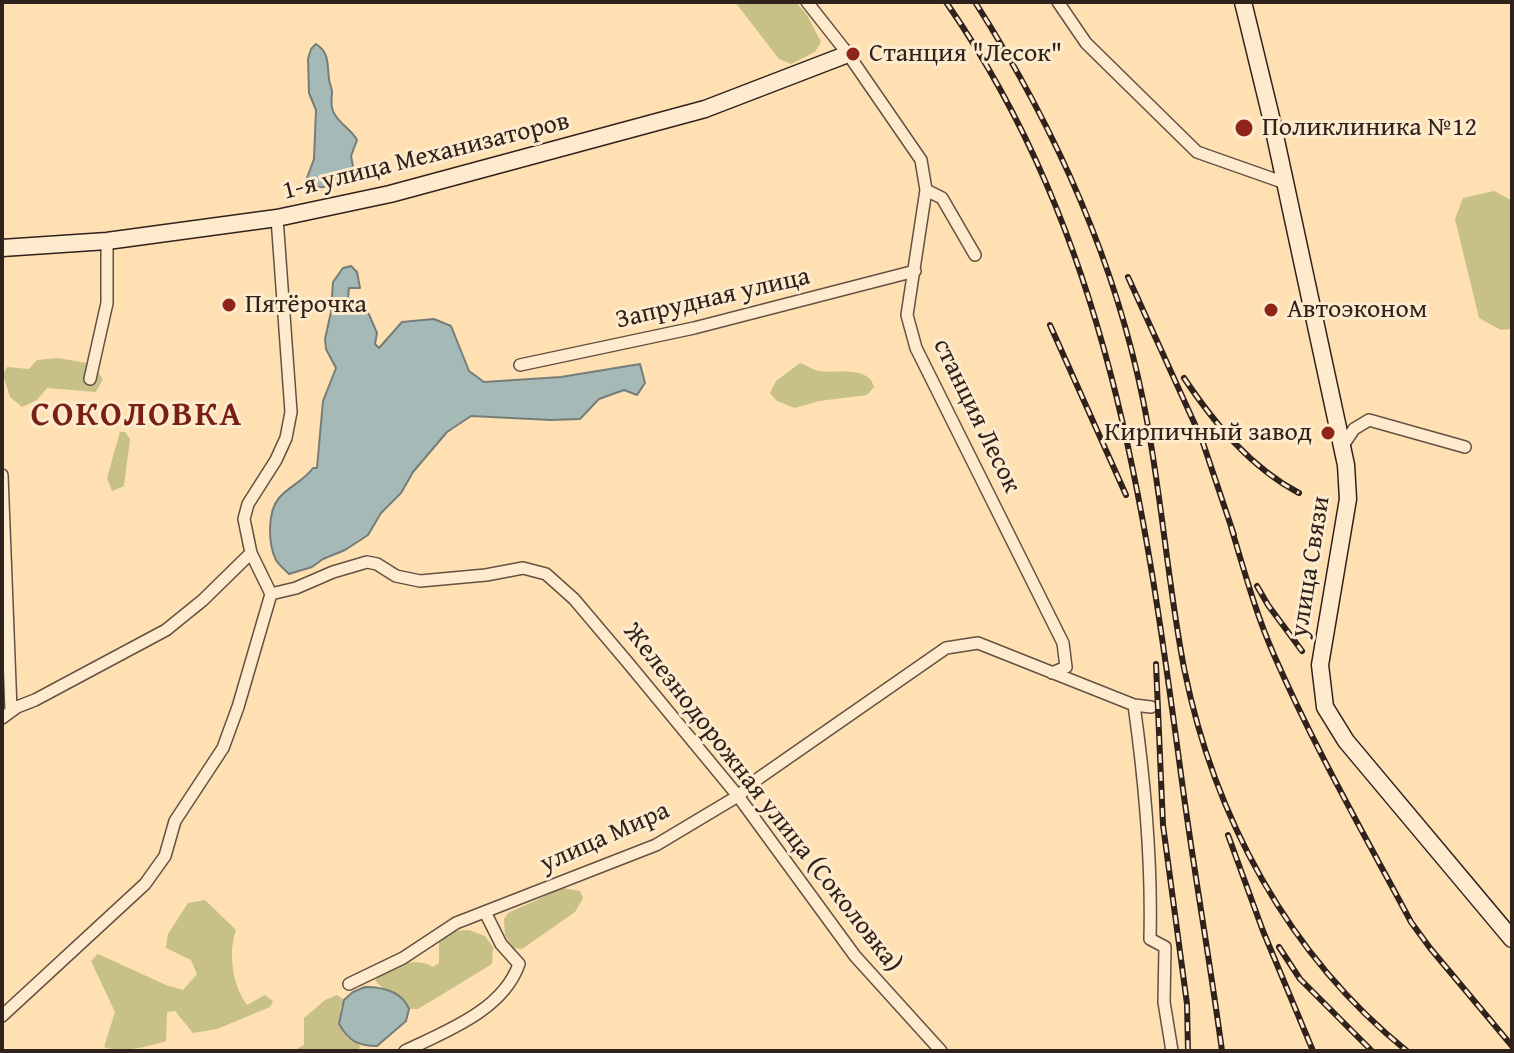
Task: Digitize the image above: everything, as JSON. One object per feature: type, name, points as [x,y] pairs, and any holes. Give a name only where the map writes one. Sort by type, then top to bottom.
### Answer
[{"type":"street","name":"станция Лесок","points":[[807,2],[848,54],[921,160],[926,190],[907,315],[916,348],[1063,643],[1066,667],[1052,673]]},
{"type":"street","points":[[1058,2],[1086,43],[1197,152],[1285,183]]},
{"type":"street","name":"улица Связи","points":[[1243,2],[1346,465],[1348,499],[1320,665],[1325,707],[1346,741],[1512,939]]},
{"type":"street","name":"1-я улица Механизаторов","points":[[2,248],[107,241],[277,218],[390,194],[705,109],[848,54]]},
{"type":"street","points":[[926,190],[942,198],[975,255]]},
{"type":"street","points":[[2,1016],[145,884],[165,856],[175,821],[223,748],[238,707],[271,594],[251,553],[244,519],[248,504],[286,438],[291,412],[277,218]]},
{"type":"street","points":[[90,379],[107,303],[107,241]]},
{"type":"street","name":"Запрудная улица","points":[[520,365],[694,328],[915,271]]},
{"type":"street","points":[[1342,447],[1354,429],[1369,420],[1465,447]]},
{"type":"street","points":[[2,475],[6,714],[166,630],[203,600],[251,553]]},
{"type":"street","name":"Железнодорожная улица (Соколовка)","points":[[271,594],[367,562],[377,564],[396,576],[420,581],[523,568],[546,574],[574,599],[738,796],[855,956],[941,1051]]},
{"type":"street","name":"улица Мира","points":[[349,984],[403,958],[456,923],[656,845],[738,796],[759,778],[946,648],[978,643],[1134,705],[1151,707]]},
{"type":"street","points":[[1134,705],[1152,875],[1150,939],[1165,947],[1164,1002],[1172,1051]]},
{"type":"street","points":[[405,1051],[459,1026],[502,994],[513,979],[519,964],[501,944],[485,912]]},
{"type":"shaded area","points":[[735,2],[796,2],[807,15],[821,42],[815,52],[791,64],[779,59]]},
{"type":"shaded area","points":[[316,44],[324,51],[327,60],[333,111],[357,140],[351,156],[353,166],[340,181],[323,187],[310,185],[307,178],[314,159],[316,110],[309,93],[308,59]]},
{"type":"shaded area","points":[[1494,191],[1511,200],[1512,206],[1512,329],[1501,330],[1479,318],[1455,219],[1463,198]]},
{"type":"shaded area","points":[[351,266],[357,272],[360,288],[349,288],[348,297],[367,310],[377,333],[375,344],[379,348],[402,322],[434,319],[451,326],[469,371],[484,382],[561,377],[640,364],[645,383],[637,395],[624,390],[599,399],[580,419],[471,416],[447,432],[413,472],[401,493],[381,513],[368,535],[312,567],[289,574],[273,553],[270,537],[272,511],[287,490],[317,468],[323,401],[336,368],[326,349],[325,339],[333,282],[343,268]]},
{"type":"shaded area","points":[[58,358],[92,364],[103,379],[96,392],[47,388],[37,400],[22,407],[10,397],[3,375],[7,367],[29,369],[37,360]]},
{"type":"shaded area","points":[[800,363],[819,371],[859,373],[871,380],[874,387],[867,395],[819,401],[795,408],[777,401],[770,393],[776,381]]},
{"type":"shaded area","points":[[120,432],[125,432],[130,439],[124,486],[112,491],[107,478]]},
{"type":"shaded area","points":[[563,888],[580,891],[583,898],[575,912],[522,949],[513,948],[505,935],[504,919],[508,913]]},
{"type":"shaded area","points":[[205,900],[236,930],[232,948],[233,968],[242,997],[247,1005],[265,995],[273,1001],[270,1007],[217,1029],[193,1033],[175,1011],[167,1012],[166,1041],[127,1049],[104,1047],[115,1012],[91,961],[98,954],[183,990],[197,974],[191,960],[166,948],[168,934],[188,903]]},
{"type":"shaded area","points":[[469,930],[485,936],[493,947],[492,964],[418,1009],[409,1009],[375,980],[403,964],[418,962],[433,967],[439,963],[439,942],[451,931]]},
{"type":"shaded area","points":[[365,987],[391,992],[402,998],[409,1009],[406,1021],[377,1046],[355,1041],[346,1035],[339,1024],[344,1000]]},
{"type":"shaded area","points":[[337,995],[344,1000],[340,1009],[347,1037],[361,1046],[357,1051],[293,1051],[304,1045],[304,1018],[325,1000]]},
{"type":"railway","points":[[946,2],[1001,92],[1046,184],[1083,279],[1111,376],[1134,475],[1152,576],[1222,1051]]},
{"type":"railway","points":[[975,2],[1055,144],[1098,243],[1115,295],[1143,400],[1184,668],[1197,723],[1236,829],[1292,927],[1326,972],[1364,1013],[1407,1051]]},
{"type":"railway","points":[[1128,277],[1202,440],[1234,535]]},
{"type":"railway","points":[[1050,325],[1126,495]]},
{"type":"railway","points":[[1184,378],[1235,443],[1265,471],[1299,493]]},
{"type":"railway","points":[[1231,527],[1262,624],[1289,689],[1411,922],[1512,1046]]},
{"type":"railway","points":[[1257,586],[1302,651]]},
{"type":"railway","points":[[1156,664],[1163,825],[1187,1004],[1188,1051]]},
{"type":"railway","points":[[1228,835],[1263,931],[1313,1051]]},
{"type":"railway","points":[[1279,947],[1300,979],[1372,1051]]},
{"type":"place","name":"Станция \"Лесок\"","points":[[853,54]]},
{"type":"place","name":"Поликлиника №12","points":[[1244,128]]},
{"type":"place","name":"Пятёрочка","points":[[229,305]]},
{"type":"place","name":"Автоэконом","points":[[1271,310]]},
{"type":"place","name":"Кирпичный завод","points":[[1328,433]]},
{"type":"district","name":"СОКОЛОВКА","points":[[137,416]]}]
